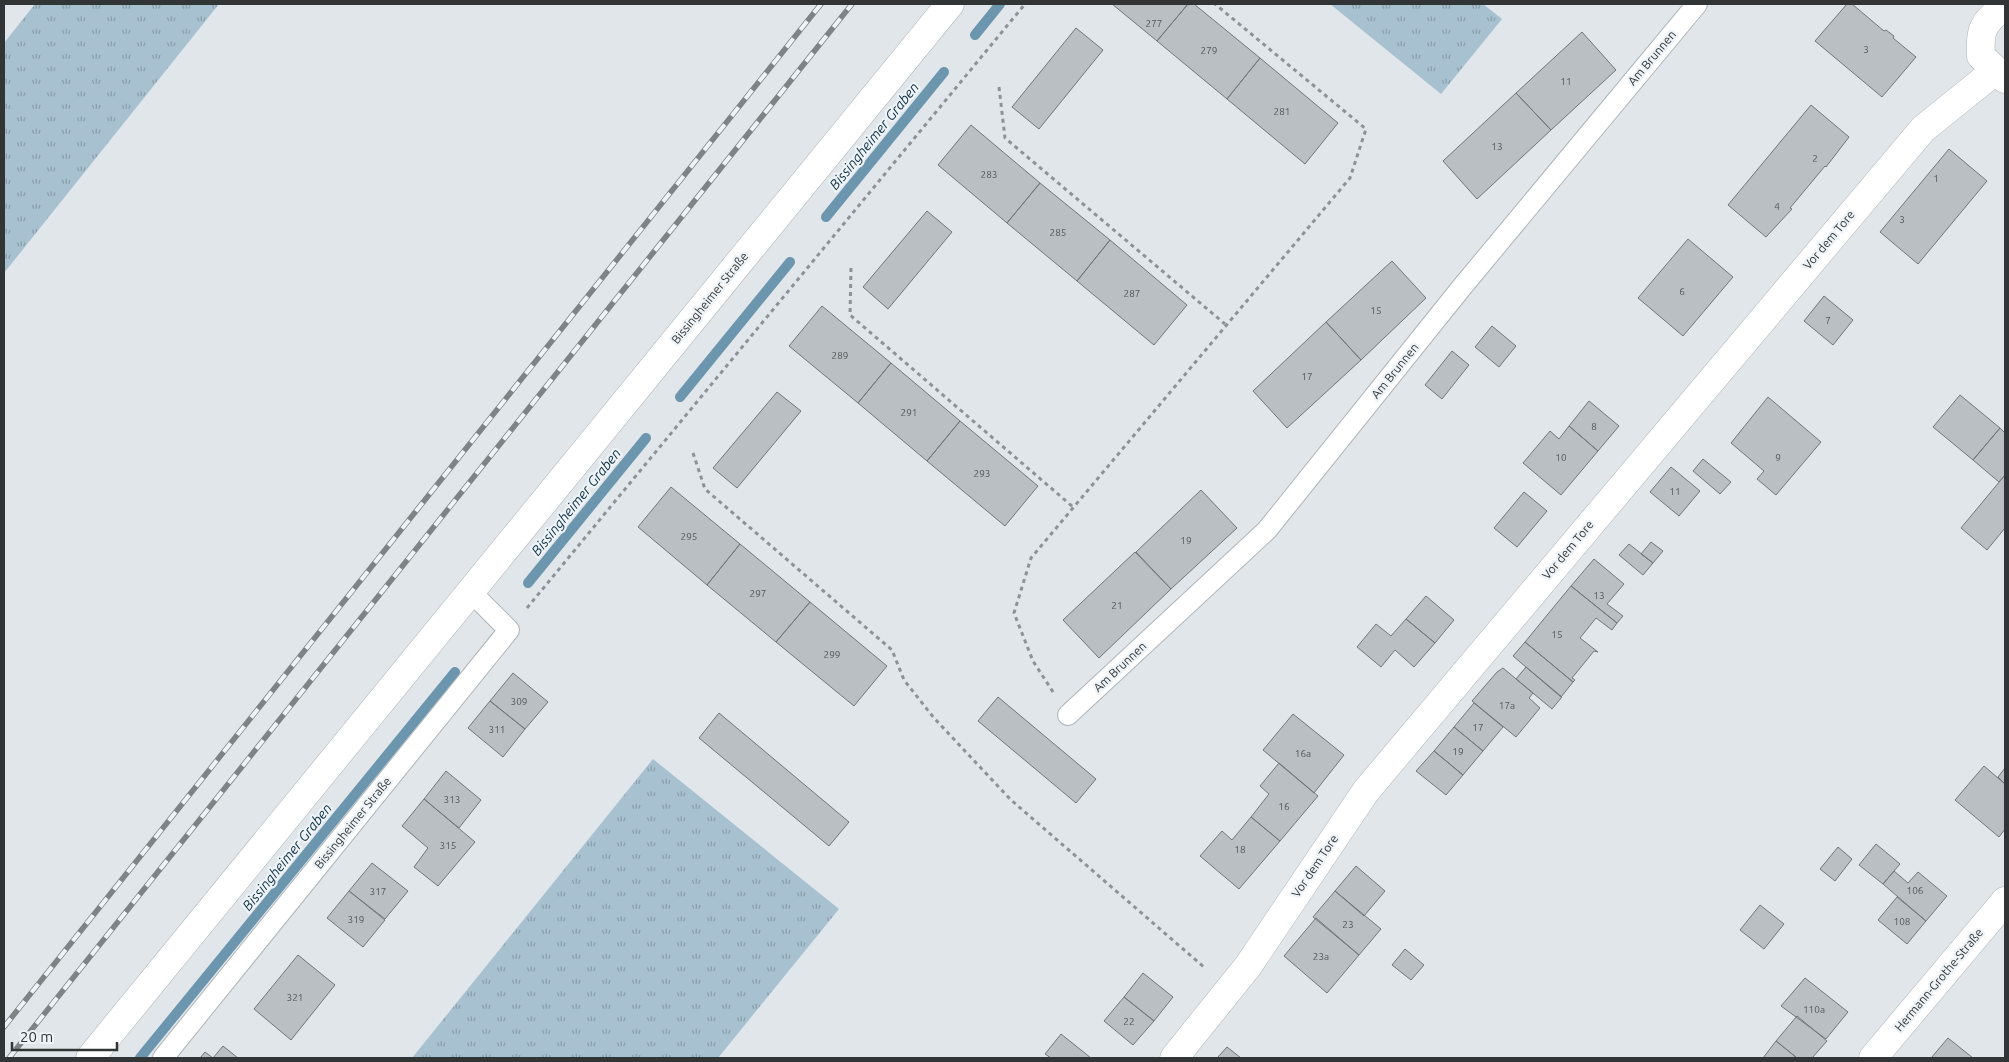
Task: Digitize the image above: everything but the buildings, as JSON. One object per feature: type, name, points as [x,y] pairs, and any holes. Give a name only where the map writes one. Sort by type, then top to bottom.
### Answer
[{"type":"street","name":"Bissingheimer Straße","points":[[90,1058],[470,591],[629,400],[950,4]]},
{"type":"street","points":[[1990,8],[1980,35],[1981,56],[2000,75]]},
{"type":"street","name":"Vor dem Tore","points":[[1174,1058],[1248,966],[1366,790],[1923,129],[2000,75]]},
{"type":"street","name":"Hermann-Grothe-Straße","points":[[1873,1058],[2005,901]]},
{"type":"lane","name":"Am Brunnen","points":[[1068,715],[1267,530],[1462,287],[1697,4]]},
{"type":"lane","points":[[470,591],[509,630]]},
{"type":"lane","name":"Bissingheimer Straße","points":[[162,1058],[509,630]]},
{"type":"path","points":[[509,630],[1025,4]]},
{"type":"path","points":[[1068,715],[1033,661],[1014,612],[1031,558],[1225,324],[1350,178],[1366,129],[1215,4]]},
{"type":"path","points":[[999,87],[1005,138],[1225,324]]},
{"type":"path","points":[[851,268],[850,314],[1073,506]]},
{"type":"path","points":[[693,453],[705,489],[892,650],[904,680],[934,718],[1011,800],[1229,989]]},
{"type":"green space","points":[[35,4],[219,4],[4,273],[4,43]]},
{"type":"green space","points":[[1330,4],[1483,4],[1502,19],[1441,94]]},
{"type":"green space","points":[[653,759],[839,909],[718,1058],[412,1058]]},
{"type":"waterway","name":"Bissingheimer Graben","points":[[975,35],[1000,4]]},
{"type":"waterway","name":"Bissingheimer Graben","points":[[826,217],[944,72]]},
{"type":"waterway","name":"Bissingheimer Graben","points":[[680,397],[790,262]]},
{"type":"waterway","name":"Bissingheimer Graben","points":[[528,583],[646,438]]},
{"type":"waterway","name":"Bissingheimer Graben","points":[[140,1058],[455,672]]},
{"type":"railway","points":[[4,1027],[821,4]]},
{"type":"railway","points":[[9,1058],[852,4]]}]
